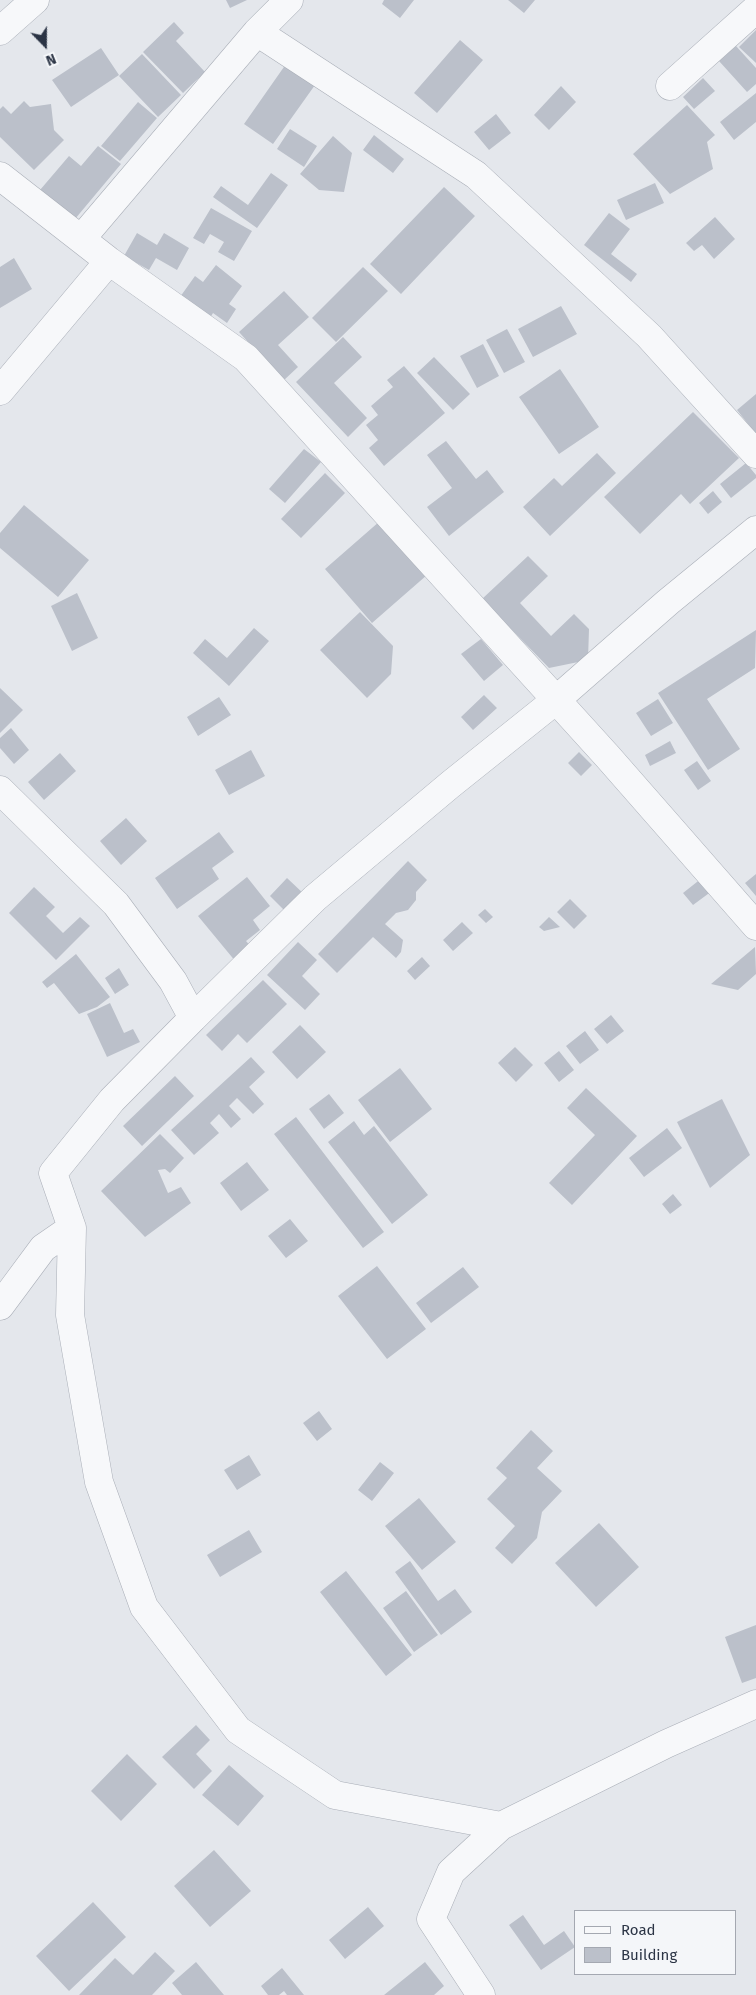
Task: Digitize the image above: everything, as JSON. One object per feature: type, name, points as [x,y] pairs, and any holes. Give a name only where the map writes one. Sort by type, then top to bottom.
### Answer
[{"type":"street","points":[[0,30],[35,0]]},
{"type":"street","points":[[81,239],[257,32],[290,0]]},
{"type":"street","points":[[670,86],[756,9]]},
{"type":"street","points":[[257,32],[476,175],[649,336],[756,454]]},
{"type":"street","points":[[0,176],[110,261],[246,358],[556,700],[756,926]]},
{"type":"street","points":[[0,391],[110,261]]},
{"type":"street","points":[[501,1826],[335,1795],[238,1730],[144,1607],[99,1482],[70,1315],[72,1228],[53,1173],[112,1100],[315,898],[451,784],[556,700],[668,602],[756,530]]},
{"type":"street","points":[[0,790],[116,904],[173,981],[193,1018]]},
{"type":"street","points":[[0,1306],[43,1248],[72,1228]]},
{"type":"street","points":[[482,1995],[432,1919],[451,1872],[501,1826],[666,1744],[756,1704]]},
{"type":"building","points":[[226,0],[247,0],[230,8]]},
{"type":"building","points":[[384,0],[414,0],[400,18],[382,4]]},
{"type":"building","points":[[508,0],[535,0],[524,13]]},
{"type":"building","points":[[174,22],[184,33],[176,41],[205,72],[183,93],[143,52]]},
{"type":"building","points":[[756,30],[756,63],[739,47]]},
{"type":"building","points":[[460,40],[483,60],[437,113],[414,93]]},
{"type":"building","points":[[736,46],[756,68],[756,84],[747,92],[719,61]]},
{"type":"building","points":[[101,48],[119,75],[71,107],[52,80]]},
{"type":"building","points":[[142,54],[181,95],[158,117],[119,76]]},
{"type":"building","points":[[286,64],[315,85],[273,144],[244,124]]},
{"type":"building","points":[[703,78],[715,91],[694,109],[683,97]]},
{"type":"building","points":[[561,86],[576,102],[549,130],[534,115]]},
{"type":"building","points":[[756,93],[756,122],[734,140],[720,122]]},
{"type":"building","points":[[24,101],[30,107],[51,104],[54,130],[64,140],[34,170],[0,137],[0,109],[3,106],[11,114]]},
{"type":"building","points":[[138,102],[157,118],[120,161],[101,146]]},
{"type":"building","points":[[687,105],[715,135],[707,142],[713,169],[670,194],[633,154]]},
{"type":"building","points":[[496,114],[511,133],[489,150],[474,132]]},
{"type":"building","points":[[290,129],[317,146],[304,167],[277,149]]},
{"type":"building","points":[[374,135],[404,159],[393,173],[363,150]]},
{"type":"building","points":[[333,136],[352,153],[344,192],[319,190],[300,174]]},
{"type":"building","points":[[98,146],[121,164],[75,219],[40,190],[69,156],[81,166]]},
{"type":"building","points":[[271,173],[288,185],[257,228],[213,197],[221,186],[248,205]]},
{"type":"building","points":[[655,183],[664,203],[626,220],[617,200]]},
{"type":"building","points":[[444,187],[475,216],[401,294],[370,264]]},
{"type":"building","points":[[211,208],[252,231],[234,261],[218,252],[224,242],[210,234],[204,244],[193,238]]},
{"type":"building","points":[[609,213],[630,229],[611,254],[637,274],[631,282],[584,245]]},
{"type":"building","points":[[715,217],[735,239],[714,259],[702,245],[694,251],[686,243]]},
{"type":"building","points":[[137,233],[157,245],[164,233],[189,248],[177,270],[156,258],[149,270],[124,256]]},
{"type":"building","points":[[14,258],[32,289],[0,308],[0,267]]},
{"type":"building","points":[[216,265],[242,286],[229,304],[236,309],[227,323],[213,313],[210,318],[180,297],[195,276],[203,282]]},
{"type":"building","points":[[363,267],[388,291],[336,342],[312,318]]},
{"type":"building","points":[[284,291],[309,317],[278,345],[298,367],[283,381],[239,332]]},
{"type":"building","points":[[561,306],[577,334],[533,357],[518,329]]},
{"type":"building","points":[[507,329],[525,362],[504,373],[486,340]]},
{"type":"building","points":[[343,337],[362,357],[334,383],[367,418],[348,437],[296,382]]},
{"type":"building","points":[[483,344],[499,376],[477,388],[460,356]]},
{"type":"building","points":[[434,357],[470,394],[453,410],[417,373]]},
{"type":"building","points":[[404,366],[445,413],[384,466],[369,448],[378,440],[366,425],[378,415],[371,406],[393,387],[387,380]]},
{"type":"building","points":[[560,369],[599,427],[559,454],[519,397]]},
{"type":"building","points":[[756,394],[756,434],[737,410]]},
{"type":"building","points":[[693,412],[739,458],[690,504],[681,494],[640,534],[604,497]]},
{"type":"building","points":[[446,441],[476,479],[487,470],[504,492],[449,536],[427,507],[452,488],[427,455]]},
{"type":"building","points":[[304,449],[321,462],[285,503],[269,489]]},
{"type":"building","points":[[597,453],[616,473],[550,536],[523,507],[554,478],[562,486]]},
{"type":"building","points":[[746,463],[756,475],[756,478],[731,498],[720,484]]},
{"type":"building","points":[[325,473],[345,493],[301,538],[281,519]]},
{"type":"building","points":[[713,491],[722,502],[708,514],[699,503]]},
{"type":"building","points":[[24,505],[89,560],[58,597],[0,548],[0,533]]},
{"type":"building","points":[[380,521],[427,575],[372,623],[325,569]]},
{"type":"building","points":[[528,556],[548,576],[520,603],[551,636],[574,614],[589,629],[588,660],[549,668],[482,599]]},
{"type":"building","points":[[77,593],[98,638],[72,651],[51,606]]},
{"type":"building","points":[[360,612],[393,646],[391,674],[367,698],[320,650]]},
{"type":"building","points":[[254,628],[269,641],[229,686],[193,653],[205,639],[227,658]]},
{"type":"building","points":[[756,630],[755,668],[707,699],[740,749],[708,770],[658,693]]},
{"type":"building","points":[[481,639],[503,665],[484,681],[461,654]]},
{"type":"building","points":[[0,688],[23,710],[0,733]]},
{"type":"building","points":[[484,695],[497,708],[473,730],[461,717]]},
{"type":"building","points":[[219,697],[231,715],[198,736],[187,717]]},
{"type":"building","points":[[658,699],[673,723],[651,736],[636,713]]},
{"type":"building","points":[[11,728],[29,750],[14,764],[0,748],[0,738]]},
{"type":"building","points":[[670,741],[676,753],[650,766],[645,755]]},
{"type":"building","points":[[251,750],[265,776],[229,795],[215,770]]},
{"type":"building","points":[[579,752],[592,765],[581,776],[568,763]]},
{"type":"building","points":[[60,753],[76,771],[44,800],[28,782]]},
{"type":"building","points":[[697,761],[711,781],[698,790],[684,770]]},
{"type":"building","points":[[126,818],[147,841],[121,865],[100,841]]},
{"type":"building","points":[[219,832],[234,852],[212,868],[219,879],[177,909],[155,878]]},
{"type":"building","points":[[408,861],[427,880],[416,892],[416,900],[408,910],[396,913],[385,924],[403,940],[401,952],[396,958],[373,937],[337,973],[318,954]]},
{"type":"building","points":[[756,874],[756,896],[745,883]]},
{"type":"building","points":[[247,877],[270,906],[253,920],[260,930],[246,941],[253,949],[236,962],[198,916]]},
{"type":"building","points":[[287,878],[305,895],[287,913],[270,896]]},
{"type":"building","points":[[702,878],[712,891],[693,905],[683,893]]},
{"type":"building","points":[[34,887],[55,907],[46,916],[63,933],[80,917],[90,926],[56,960],[9,913]]},
{"type":"building","points":[[570,899],[587,916],[574,929],[557,912]]},
{"type":"building","points":[[485,909],[493,917],[486,923],[478,915]]},
{"type":"building","points":[[549,917],[560,927],[544,931],[539,927]]},
{"type":"building","points":[[462,922],[473,933],[453,951],[443,940]]},
{"type":"building","points":[[298,942],[317,960],[302,976],[320,994],[305,1010],[267,975]]},
{"type":"building","points":[[755,947],[756,974],[738,990],[711,984]]},
{"type":"building","points":[[76,954],[110,997],[97,1007],[79,1014],[54,983],[47,988],[42,982]]},
{"type":"building","points":[[422,957],[430,966],[415,980],[407,971]]},
{"type":"building","points":[[119,968],[129,985],[115,994],[105,978]]},
{"type":"building","points":[[263,980],[287,1004],[247,1043],[238,1034],[222,1051],[206,1035]]},
{"type":"building","points":[[110,1003],[124,1033],[133,1029],[140,1042],[107,1057],[87,1014]]},
{"type":"building","points":[[611,1015],[624,1031],[607,1044],[594,1029]]},
{"type":"building","points":[[300,1025],[326,1052],[297,1079],[272,1052]]},
{"type":"building","points":[[585,1031],[599,1050],[580,1064],[566,1046]]},
{"type":"building","points":[[515,1047],[533,1065],[516,1082],[498,1063]]},
{"type":"building","points":[[559,1051],[574,1070],[559,1082],[544,1063]]},
{"type":"building","points":[[251,1057],[265,1072],[249,1087],[264,1104],[253,1114],[237,1098],[229,1106],[241,1119],[231,1128],[219,1114],[210,1123],[219,1133],[194,1155],[171,1130]]},
{"type":"building","points":[[400,1068],[432,1109],[390,1142],[358,1100]]},
{"type":"building","points":[[175,1076],[194,1096],[142,1146],[123,1126]]},
{"type":"building","points":[[586,1088],[637,1136],[572,1205],[549,1183],[595,1135],[567,1108]]},
{"type":"building","points":[[329,1094],[344,1113],[324,1129],[309,1109]]},
{"type":"building","points":[[722,1099],[750,1155],[710,1188],[677,1122]]},
{"type":"building","points":[[296,1117],[384,1232],[363,1248],[274,1134]]},
{"type":"building","points":[[354,1121],[364,1135],[374,1126],[428,1195],[392,1224],[328,1142]]},
{"type":"building","points":[[667,1128],[682,1148],[644,1177],[629,1158]]},
{"type":"building","points":[[160,1134],[184,1158],[170,1173],[165,1169],[158,1170],[168,1193],[181,1187],[191,1203],[145,1237],[101,1191]]},
{"type":"building","points":[[247,1162],[269,1190],[241,1211],[220,1183]]},
{"type":"building","points":[[673,1194],[682,1205],[670,1214],[662,1204]]},
{"type":"building","points":[[290,1219],[308,1241],[286,1258],[268,1236]]},
{"type":"building","points":[[377,1266],[426,1329],[387,1359],[338,1296]]},
{"type":"building","points":[[463,1267],[479,1287],[431,1323],[416,1303]]},
{"type":"building","points":[[319,1411],[332,1429],[317,1441],[303,1423]]},
{"type":"building","points":[[531,1430],[553,1451],[537,1468],[562,1491],[542,1512],[537,1538],[512,1564],[495,1548],[515,1526],[487,1499],[507,1478],[496,1468]]},
{"type":"building","points":[[249,1455],[261,1475],[237,1490],[224,1470]]},
{"type":"building","points":[[380,1462],[394,1473],[372,1501],[358,1490]]},
{"type":"building","points":[[419,1498],[456,1542],[422,1570],[385,1526]]},
{"type":"building","points":[[599,1523],[639,1567],[596,1607],[555,1563]]},
{"type":"building","points":[[249,1530],[262,1552],[220,1577],[207,1555]]},
{"type":"building","points":[[410,1561],[438,1601],[455,1589],[472,1612],[441,1635],[395,1572]]},
{"type":"building","points":[[346,1571],[412,1655],[386,1676],[320,1592]]},
{"type":"building","points":[[406,1591],[438,1635],[414,1652],[383,1608]]},
{"type":"building","points":[[756,1625],[756,1678],[742,1683],[725,1637]]},
{"type":"building","points":[[196,1725],[210,1740],[196,1754],[212,1771],[194,1789],[162,1757]]},
{"type":"building","points":[[127,1754],[157,1784],[121,1821],[91,1791]]},
{"type":"building","points":[[229,1765],[264,1796],[238,1826],[202,1795]]},
{"type":"building","points":[[214,1850],[251,1891],[210,1927],[174,1886]]},
{"type":"building","points":[[93,1902],[126,1937],[69,1991],[36,1956]]},
{"type":"building","points":[[368,1907],[384,1926],[345,1959],[329,1940]]},
{"type":"building","points":[[523,1915],[544,1945],[564,1931],[574,1948],[541,1970],[509,1925]]},
{"type":"building","points":[[155,1952],[175,1971],[152,1995],[79,1995],[115,1958],[133,1975]]},
{"type":"building","points":[[196,1962],[224,1995],[182,1995],[172,1983]]},
{"type":"building","points":[[425,1962],[444,1986],[434,1995],[384,1995]]},
{"type":"building","points":[[282,1968],[304,1995],[287,1995],[284,1991],[279,1995],[268,1995],[261,1986]]}]
